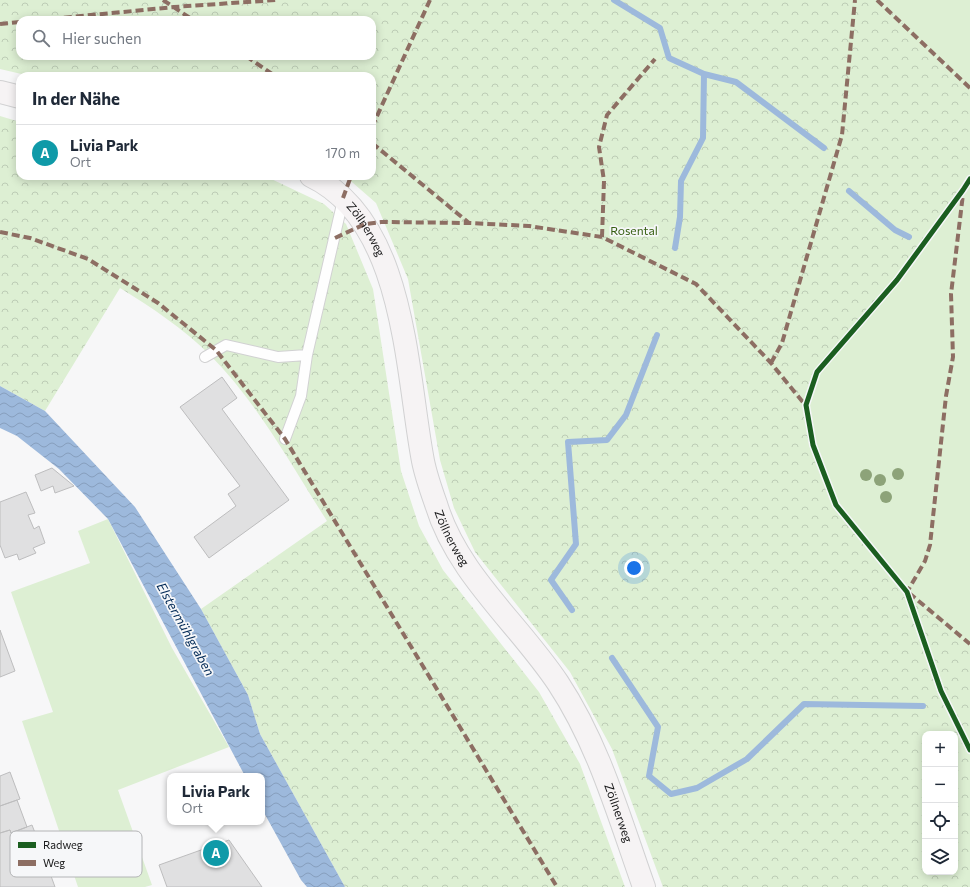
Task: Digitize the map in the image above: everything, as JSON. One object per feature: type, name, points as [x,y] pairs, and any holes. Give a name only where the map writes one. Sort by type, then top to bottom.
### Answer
[{"type":"main road","points":[[0,92],[16,96]]},
{"type":"main road","name":"Zöllnerweg","points":[[317,180],[343,198],[365,224],[393,284],[402,325],[424,463],[439,516],[462,560],[557,682],[579,718],[598,756],[644,887]]},
{"type":"lane","points":[[285,439],[301,396],[307,355],[343,198]]},
{"type":"lane","points":[[205,357],[226,344],[278,357],[307,355]]},
{"type":"green space","name":"Rosental","points":[[0,0],[877,0],[889,10],[970,88],[970,179],[897,280],[817,372],[806,405],[813,445],[836,505],[907,592],[970,644],[970,887],[663,887],[612,749],[570,672],[475,552],[454,508],[440,460],[408,279],[376,203],[350,180],[376,180],[376,72],[16,72],[0,69]]},
{"type":"green space","points":[[877,0],[970,0],[970,88],[889,10]]},
{"type":"green space","points":[[0,116],[16,121],[16,180],[273,180],[324,204],[346,224],[373,289],[401,471],[419,526],[443,570],[539,692],[580,764],[625,887],[345,887],[260,734],[248,695],[201,609],[327,521],[258,413],[227,373],[200,345],[178,327],[120,288],[45,411],[0,386]]},
{"type":"green space","points":[[970,179],[970,644],[907,592],[836,505],[813,445],[806,405],[817,372],[897,280]]},
{"type":"green space","points":[[108,519],[172,648],[229,747],[118,790],[133,831],[59,831],[22,721],[53,712],[11,592],[90,563],[78,531]]},
{"type":"green space","points":[[142,857],[152,885],[145,887],[78,887],[75,877],[142,877]]},
{"type":"water","name":"Elstermühlgraben","points":[[0,386],[45,411],[135,507],[201,609],[248,695],[260,734],[345,887],[307,887],[301,880],[265,814],[265,773],[243,773],[108,519],[59,469],[17,436],[0,428]]},
{"type":"building","points":[[222,377],[237,398],[222,409],[289,500],[209,558],[194,537],[236,506],[228,494],[240,486],[180,407]]},
{"type":"building","points":[[52,468],[74,486],[55,493],[53,486],[41,491],[35,475]]},
{"type":"building","points":[[26,492],[35,513],[28,515],[34,529],[39,526],[45,543],[33,548],[36,553],[19,560],[17,554],[5,558],[0,545],[0,502]]},
{"type":"building","points":[[0,630],[15,671],[0,677]]},
{"type":"building","points":[[10,772],[20,799],[0,806],[0,776]]},
{"type":"building","points":[[17,800],[27,827],[16,831],[10,830],[0,833],[0,806]]},
{"type":"building","points":[[32,825],[34,831],[16,831]]},
{"type":"building","points":[[10,830],[10,877],[51,877],[55,887],[0,887],[0,833]]},
{"type":"building","points":[[229,840],[262,887],[167,887],[159,865]]},
{"type":"waterway","points":[[614,0],[660,28],[669,58],[704,74],[736,82],[824,148]]},
{"type":"waterway","points":[[675,248],[680,217],[681,181],[703,138],[704,74]]},
{"type":"waterway","points":[[849,191],[895,230],[909,237]]},
{"type":"waterway","points":[[572,610],[551,580],[576,544],[568,442],[607,440],[626,415],[657,335]]},
{"type":"waterway","points":[[612,658],[658,727],[649,776],[671,794],[697,788],[747,759],[804,704],[923,706]]},
{"type":"marked path","points":[[163,0],[187,16]]},
{"type":"marked path","points":[[81,16],[174,7],[276,0]]},
{"type":"marked path","points":[[376,118],[430,0]]},
{"type":"marked path","points":[[771,363],[782,343],[842,135],[855,0]]},
{"type":"marked path","points":[[877,0],[970,88]]},
{"type":"marked path","points":[[0,24],[16,22]]},
{"type":"marked path","points":[[602,237],[604,181],[599,147],[607,115],[655,59]]},
{"type":"marked path","points":[[252,60],[269,72]]},
{"type":"marked path","points":[[376,146],[469,223],[529,226],[602,237],[696,284],[771,363],[806,406]]},
{"type":"marked path","points":[[343,198],[350,180]]},
{"type":"marked path","points":[[908,594],[907,592],[925,561],[930,545],[946,396],[953,357],[951,294],[963,194]]},
{"type":"marked path","points":[[335,238],[365,224],[381,222],[469,223]]},
{"type":"marked path","points":[[0,232],[30,238],[88,259],[158,303],[216,350],[285,439],[557,887]]},
{"type":"marked path","points":[[909,593],[970,644]]},
{"type":"cycle path","points":[[970,179],[897,280],[817,372],[806,405],[813,445],[836,505],[907,592],[941,691],[970,750]]},
{"type":"place","name":"Livia Park","points":[[216,853]]}]
